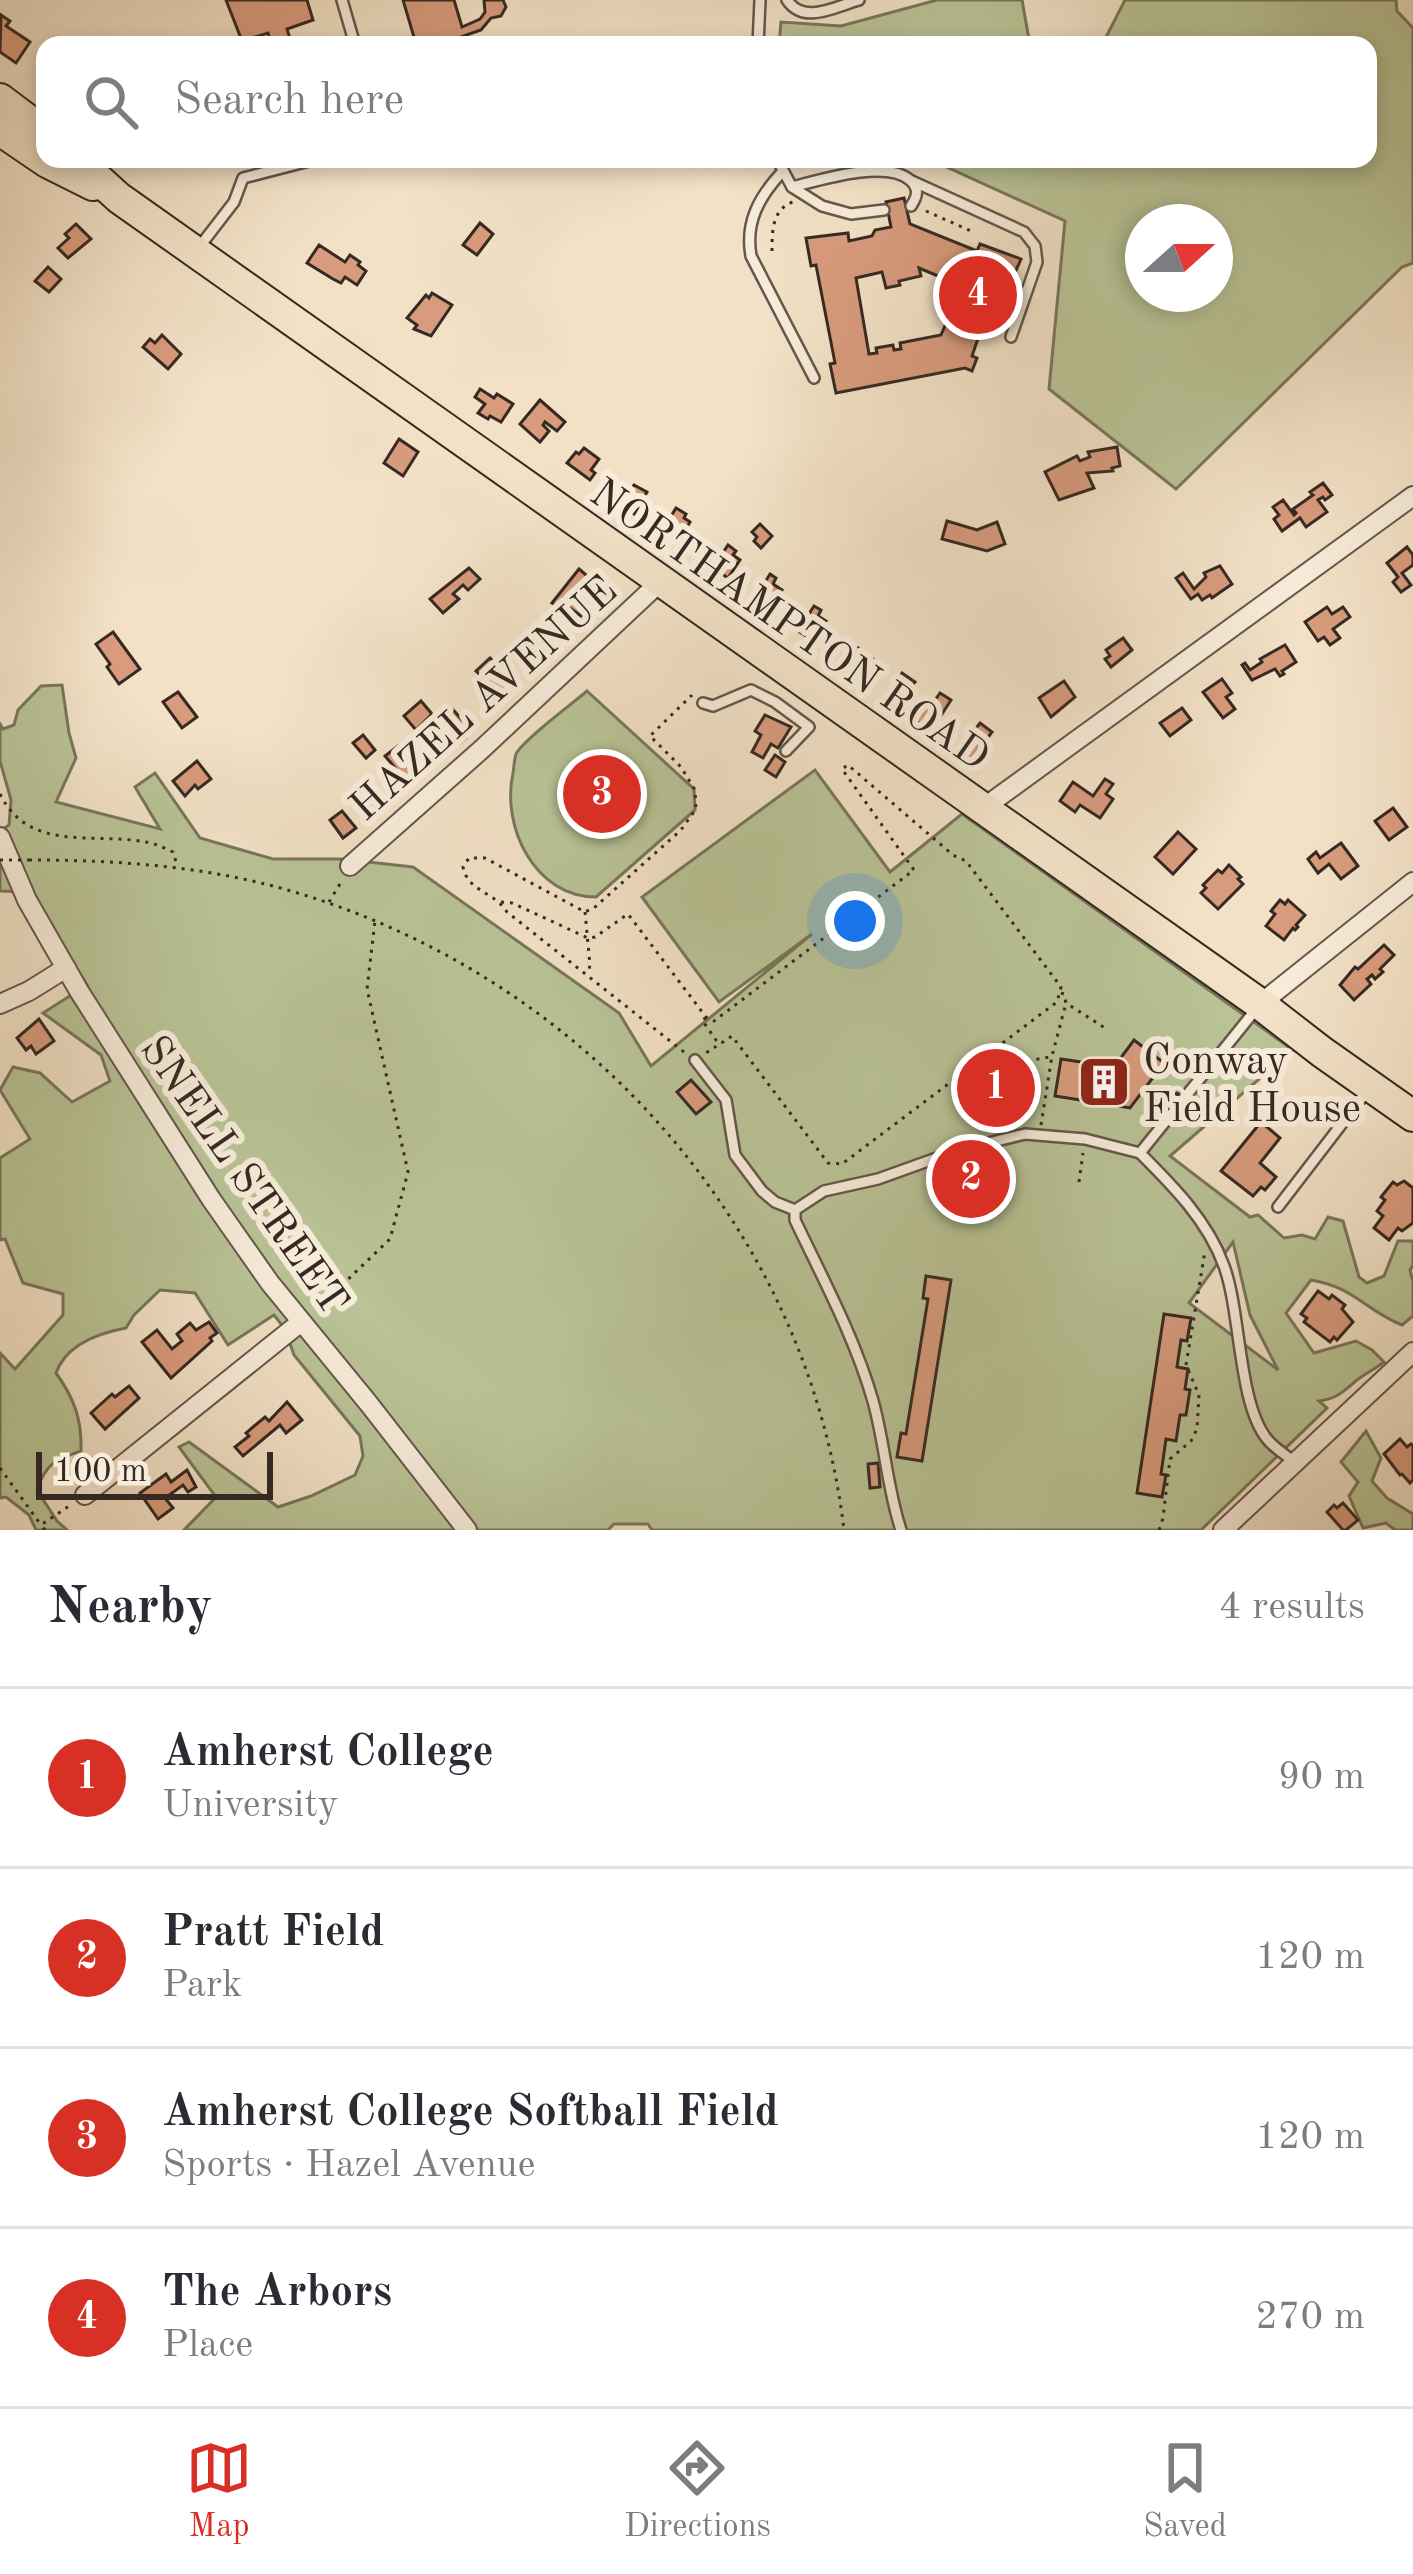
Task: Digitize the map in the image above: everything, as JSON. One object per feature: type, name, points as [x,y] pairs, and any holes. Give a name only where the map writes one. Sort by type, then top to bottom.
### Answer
[{"type":"highway","points":[[0,99],[36,126]]},
{"type":"highway","name":"NORTHAMPTON ROAD","points":[[0,130],[36,155]]},
{"type":"highway","name":"NORTHAMPTON ROAD","points":[[59,168],[119,198]]},
{"type":"highway","name":"NORTHAMPTON ROAD","points":[[86,168],[119,198],[1413,1116]]},
{"type":"street","points":[[982,809],[1413,496]]},
{"type":"street","name":"HAZEL AVENUE","points":[[350,866],[500,734],[661,581]]},
{"type":"street","name":"SNELL STREET","points":[[0,837],[27,900],[66,968],[203,1187],[301,1323],[467,1530]]},
{"type":"street","points":[[1260,1004],[1413,882]]},
{"type":"street","points":[[0,1004],[66,968]]},
{"type":"street","points":[[86,1495],[301,1323]]},
{"type":"street","points":[[1223,1530],[1413,1352]]},
{"type":"lane","points":[[342,0],[352,36]]},
{"type":"lane","points":[[758,36],[760,0]]},
{"type":"lane","points":[[787,0],[807,15],[859,0]]},
{"type":"lane","points":[[196,251],[234,202],[243,178],[282,168]]},
{"type":"lane","points":[[780,168],[792,188],[822,206],[851,214],[884,210]]},
{"type":"lane","points":[[792,188],[875,171],[899,175],[1024,232],[1035,246],[1036,262],[1011,337]]},
{"type":"lane","points":[[782,172],[764,191],[748,237],[751,256],[814,378]]},
{"type":"lane","points":[[912,182],[917,192],[914,207]]},
{"type":"lane","points":[[704,703],[713,706],[751,690],[764,695],[808,728],[786,751]]},
{"type":"lane","points":[[1140,1153],[1260,1004]]},
{"type":"lane","points":[[694,1060],[726,1100],[735,1155],[775,1202],[795,1210]]},
{"type":"lane","points":[[1278,1207],[1371,1087]]},
{"type":"lane","points":[[795,1210],[824,1191],[1025,1134],[1085,1139],[1140,1153],[1179,1192],[1224,1265],[1253,1414],[1268,1441],[1296,1463]]},
{"type":"lane","points":[[795,1210],[795,1220],[865,1376],[901,1530]]},
{"type":"path","points":[[914,207],[971,231]]},
{"type":"path","points":[[585,912],[681,830],[696,808],[695,790],[681,767],[650,736],[691,697]]},
{"type":"path","points":[[501,902],[508,913],[694,1060],[732,1036],[828,1163],[842,1164],[981,1060],[1057,1002],[1061,987],[966,861],[848,765],[842,769],[914,871],[720,1018],[706,1017],[628,914],[588,938],[469,884],[463,867],[469,858],[485,858],[585,912]]},
{"type":"path","points":[[0,794],[22,822],[44,835],[150,842],[172,852],[178,867]]},
{"type":"path","points":[[0,860],[109,860],[253,881],[375,921],[465,965],[540,1012],[623,1084],[700,1174],[739,1229],[813,1386],[844,1530]]},
{"type":"path","points":[[328,903],[350,866]]},
{"type":"path","points":[[585,912],[588,976]]},
{"type":"path","points":[[301,1323],[390,1239],[409,1172],[367,989],[375,921]]},
{"type":"path","points":[[1040,1135],[1066,1003],[1059,992]]},
{"type":"path","points":[[1066,1003],[1105,1028]]},
{"type":"path","points":[[706,1017],[702,1020],[719,1045]]},
{"type":"path","points":[[981,1060],[997,1082],[1027,1061],[1052,1057]]},
{"type":"path","points":[[1079,1182],[1085,1139]]},
{"type":"path","points":[[1159,1530],[1170,1460],[1198,1429],[1199,1395],[1186,1365],[1210,1239]]},
{"type":"path","points":[[0,1468],[43,1527],[86,1495]]},
{"type":"green space","points":[[937,0],[1022,0],[1028,36],[780,36],[781,22],[841,26]]},
{"type":"green space","points":[[1125,0],[1396,0],[1397,11],[1413,28],[1413,263],[1402,267],[1176,489],[1049,389],[1065,221],[949,168],[1377,168],[1377,36],[1107,36]]},
{"type":"green space","points":[[62,685],[76,758],[56,802],[160,829],[135,787],[155,773],[200,838],[273,859],[341,859],[413,867],[619,1013],[651,1066],[812,934],[719,1002],[642,897],[815,770],[890,872],[962,814],[1293,1050],[1170,1156],[1284,1238],[1315,1239],[1328,1217],[1343,1221],[1359,1277],[1367,1283],[1384,1276],[1398,1241],[1413,1241],[1413,1316],[1402,1325],[1349,1293],[1311,1280],[1286,1313],[1314,1353],[1356,1341],[1384,1362],[1340,1394],[1319,1401],[1327,1408],[1201,1530],[652,1530],[648,1524],[614,1524],[608,1530],[184,1530],[216,1497],[179,1447],[189,1442],[278,1507],[355,1475],[363,1456],[360,1436],[294,1355],[274,1315],[228,1345],[195,1293],[160,1290],[126,1328],[85,1342],[61,1363],[56,1373],[76,1409],[81,1451],[53,1464],[37,1490],[67,1530],[36,1530],[29,1515],[6,1497],[0,1498],[0,1353],[15,1369],[63,1315],[63,1294],[23,1283],[5,1239],[0,1240],[0,1158],[30,1139],[0,1090],[13,1067],[40,1073],[72,1102],[110,1081],[101,1055],[43,1013],[87,985],[28,892],[0,891],[0,831],[9,825],[11,800],[0,761],[0,724],[3,729],[14,725],[18,710],[41,686]],"holes":[[[1233,1242],[1250,1315],[1278,1370],[1189,1303]]]},
{"type":"green space","points":[[587,691],[694,789],[695,810],[596,897],[574,894],[540,872],[518,836],[511,794],[520,748]]},
{"type":"green space","points":[[1366,1431],[1381,1458],[1372,1481],[1387,1498],[1413,1514],[1413,1530],[1395,1530],[1386,1523],[1363,1528],[1349,1496],[1358,1482],[1341,1462]]},
{"type":"building","points":[[226,0],[307,0],[313,20],[287,29],[289,36],[240,36]]},
{"type":"building","points":[[403,0],[454,0],[462,27],[480,19],[484,0],[503,0],[506,7],[481,30],[464,36],[414,36]]},
{"type":"building","points":[[1,15],[10,21],[6,26],[30,42],[16,63],[0,52]]},
{"type":"building","points":[[904,198],[910,224],[977,251],[980,244],[1021,259],[1010,284],[1006,282],[998,294],[985,331],[981,330],[972,371],[965,368],[836,393],[830,364],[835,363],[816,265],[811,266],[806,238],[848,233],[849,241],[872,236],[875,230],[891,227],[886,202]],"holes":[[[919,268],[962,286],[941,335],[900,343],[901,349],[894,350],[893,345],[876,348],[877,353],[869,354],[856,278],[882,272],[886,288],[921,276]]]},
{"type":"building","points":[[480,223],[493,234],[477,255],[463,245]]},
{"type":"building","points":[[76,224],[91,239],[68,258],[58,248]]},
{"type":"building","points":[[319,245],[345,262],[350,255],[360,262],[366,271],[357,285],[345,277],[341,283],[307,263]]},
{"type":"building","points":[[48,267],[61,279],[49,292],[35,281]]},
{"type":"building","points":[[432,293],[452,305],[431,336],[414,329],[417,325],[407,318]]},
{"type":"building","points":[[162,335],[181,354],[168,369],[143,347]]},
{"type":"building","points":[[480,389],[513,404],[501,422],[478,413],[485,404],[475,397]]},
{"type":"building","points":[[540,400],[565,422],[557,431],[545,422],[549,431],[540,442],[520,424]]},
{"type":"building","points":[[399,439],[418,452],[403,476],[384,463]]},
{"type":"building","points":[[1117,447],[1120,466],[1087,473],[1094,488],[1059,500],[1045,472],[1077,456],[1080,461],[1090,457],[1088,452]]},
{"type":"building","points":[[584,448],[599,459],[590,480],[567,463]]},
{"type":"building","points":[[1323,483],[1332,495],[1318,500],[1327,512],[1306,527],[1300,518],[1282,531],[1273,507],[1283,500],[1294,515],[1293,509]]},
{"type":"building","points":[[634,485],[647,492],[634,514],[618,505]]},
{"type":"building","points":[[676,508],[690,522],[679,541],[662,531]]},
{"type":"building","points":[[947,521],[977,530],[997,522],[1005,544],[987,551],[942,539]]},
{"type":"building","points":[[760,524],[772,536],[761,548],[752,532]]},
{"type":"building","points":[[728,545],[740,560],[728,578],[713,568]]},
{"type":"building","points":[[1407,547],[1413,565],[1402,573],[1411,585],[1401,592],[1393,582],[1398,577],[1387,563]]},
{"type":"building","points":[[1220,566],[1232,584],[1212,598],[1202,600],[1198,594],[1191,599],[1176,578],[1183,573],[1194,589],[1206,577],[1204,573]]},
{"type":"building","points":[[469,568],[480,579],[468,590],[463,585],[453,594],[459,599],[443,613],[430,599]]},
{"type":"building","points":[[579,569],[592,580],[576,600],[587,609],[581,616],[566,605],[562,610],[552,603]]},
{"type":"building","points":[[770,574],[782,590],[767,608],[754,600]]},
{"type":"building","points":[[814,606],[826,621],[814,641],[798,631]]},
{"type":"building","points":[[1327,607],[1332,614],[1343,607],[1350,617],[1333,629],[1340,638],[1330,645],[1324,637],[1318,641],[1305,622]]},
{"type":"building","points":[[113,632],[140,669],[119,684],[96,644]]},
{"type":"building","points":[[1123,638],[1132,650],[1111,667],[1106,650]]},
{"type":"building","points":[[1285,645],[1296,662],[1280,676],[1275,669],[1252,680],[1242,665],[1250,670]]},
{"type":"building","points":[[858,648],[873,659],[864,671],[849,660]]},
{"type":"building","points":[[490,658],[515,683],[501,696],[476,671]]},
{"type":"building","points":[[902,673],[915,682],[899,702],[888,695]]},
{"type":"building","points":[[1222,679],[1232,693],[1226,697],[1235,709],[1223,718],[1203,692]]},
{"type":"building","points":[[1064,681],[1075,697],[1051,717],[1039,698]]},
{"type":"building","points":[[178,692],[197,717],[182,728],[163,702]]},
{"type":"building","points":[[940,693],[951,700],[931,731],[916,721]]},
{"type":"building","points":[[421,701],[432,714],[416,730],[404,716]]},
{"type":"building","points":[[449,705],[470,729],[460,743],[436,716]]},
{"type":"building","points":[[1182,708],[1191,720],[1170,736],[1160,723]]},
{"type":"building","points":[[765,715],[791,727],[778,748],[771,744],[763,758],[752,752],[761,735],[755,731]]},
{"type":"building","points":[[980,723],[992,732],[970,763],[957,753]]},
{"type":"building","points":[[363,735],[375,750],[366,758],[353,743]]},
{"type":"building","points":[[398,746],[421,772],[408,783],[385,756]]},
{"type":"building","points":[[775,755],[785,762],[776,777],[765,770]]},
{"type":"building","points":[[197,761],[211,779],[198,789],[195,785],[185,796],[173,781]]},
{"type":"building","points":[[1105,779],[1113,784],[1106,794],[1113,799],[1100,818],[1080,805],[1075,812],[1060,801],[1073,782],[1093,796]]},
{"type":"building","points":[[375,789],[387,803],[372,816],[360,802]]},
{"type":"building","points":[[1393,808],[1407,827],[1389,840],[1375,821]]},
{"type":"building","points":[[342,811],[356,828],[343,838],[330,820]]},
{"type":"building","points":[[1178,832],[1196,849],[1173,874],[1155,857]]},
{"type":"building","points":[[1341,843],[1358,866],[1341,879],[1329,864],[1318,873],[1308,859],[1316,852],[1320,858]]},
{"type":"building","points":[[1229,865],[1243,884],[1218,909],[1201,893],[1206,888],[1203,885]]},
{"type":"building","points":[[1280,900],[1285,904],[1288,900],[1305,915],[1284,940],[1266,926]]},
{"type":"building","points":[[1384,945],[1394,955],[1380,969],[1383,972],[1367,979],[1371,984],[1354,1000],[1340,985]]},
{"type":"building","points":[[39,1019],[54,1041],[36,1054],[17,1038]]},
{"type":"building","name":"Conway Field House","points":[[1134,1040],[1164,1063],[1130,1108],[1055,1096],[1061,1059],[1114,1067]]},
{"type":"building","points":[[691,1080],[711,1102],[696,1114],[677,1092]]},
{"type":"building","points":[[1261,1122],[1280,1138],[1260,1163],[1276,1177],[1253,1196],[1221,1171]]},
{"type":"building","points":[[1404,1181],[1413,1188],[1413,1223],[1402,1231],[1398,1228],[1389,1240],[1374,1228],[1383,1216],[1377,1211],[1393,1182]]},
{"type":"building","points":[[926,1276],[951,1280],[922,1461],[897,1457],[901,1433],[906,1434],[928,1299],[923,1298]]},
{"type":"building","points":[[1318,1291],[1345,1305],[1342,1309],[1353,1322],[1337,1340],[1334,1337],[1330,1342],[1304,1322],[1307,1318],[1301,1314]]},
{"type":"building","points":[[1164,1314],[1191,1318],[1177,1367],[1188,1369],[1186,1415],[1180,1415],[1176,1441],[1166,1439],[1162,1497],[1137,1493]]},
{"type":"building","points":[[209,1322],[217,1333],[212,1341],[171,1378],[142,1342],[157,1330],[172,1349],[182,1341],[177,1334],[190,1323],[196,1330]]},
{"type":"building","points":[[129,1386],[139,1398],[105,1429],[91,1413]]},
{"type":"building","points":[[287,1402],[302,1420],[286,1433],[280,1425],[243,1456],[235,1447],[249,1436],[246,1433],[265,1417],[269,1421]]},
{"type":"building","points":[[1400,1439],[1407,1447],[1413,1446],[1410,1483],[1384,1454]]},
{"type":"building","points":[[878,1463],[880,1487],[870,1488],[868,1464]]},
{"type":"building","points":[[187,1470],[196,1487],[188,1492],[183,1485],[165,1498],[173,1508],[158,1519],[140,1493],[166,1474],[171,1482]]},
{"type":"building","points":[[1343,1503],[1358,1520],[1346,1530],[1327,1512]]},
{"type":"place","name":"The Arbors","points":[[978,295]]},
{"type":"place","name":"Amherst College Softball Field","points":[[602,794]]},
{"type":"place","name":"Conway Field House","points":[[1104,1082]]},
{"type":"place","name":"Amherst College","points":[[996,1088]]},
{"type":"place","name":"Pratt Field","points":[[971,1179]]}]
